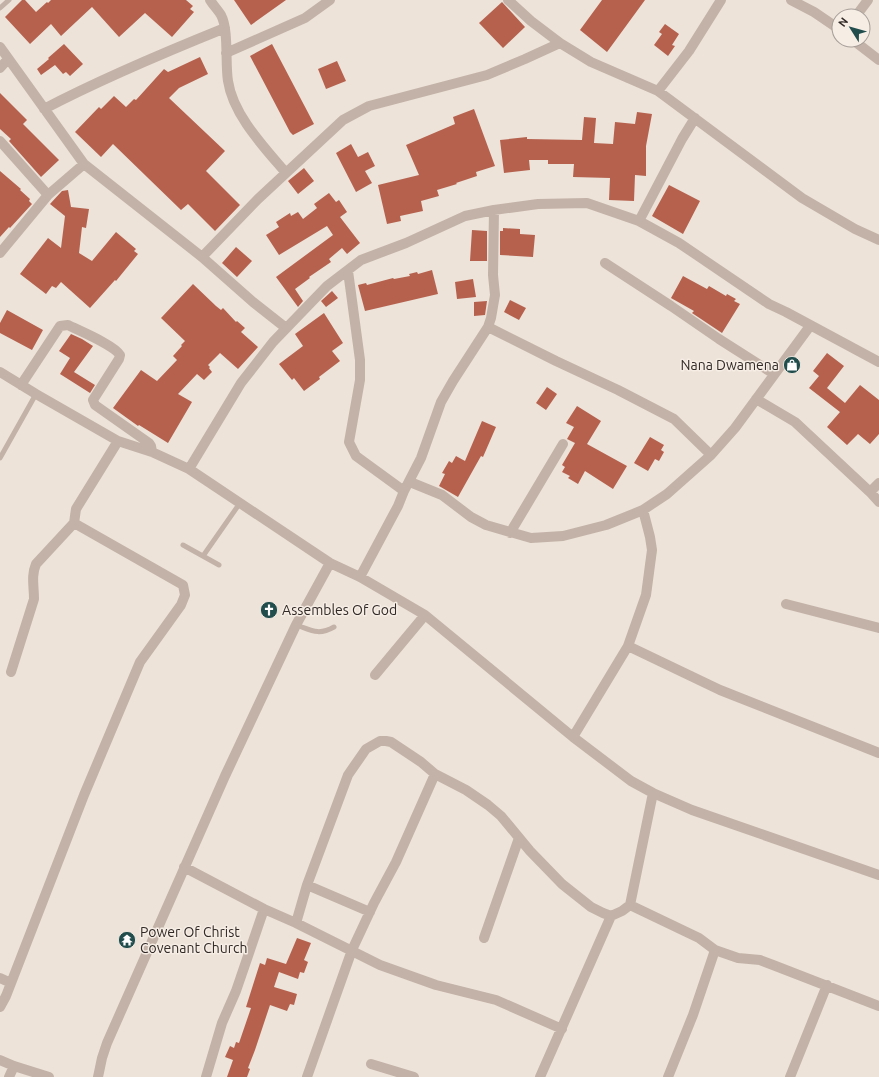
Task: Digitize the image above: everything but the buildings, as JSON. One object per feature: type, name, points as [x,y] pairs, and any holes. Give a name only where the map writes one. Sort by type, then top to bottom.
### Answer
[{"type":"street","points":[[210,0],[221,15],[225,28],[228,82],[236,106],[256,137],[286,173]]},
{"type":"street","points":[[226,52],[305,18],[330,0]]},
{"type":"street","points":[[508,0],[531,21],[560,43],[591,62],[658,91],[802,198],[855,229],[879,240]]},
{"type":"street","points":[[658,91],[689,51],[722,0]]},
{"type":"street","points":[[791,0],[814,12],[831,24]]},
{"type":"street","points":[[44,109],[87,86],[145,60],[225,28]]},
{"type":"street","points":[[202,257],[286,173],[343,120],[370,106],[487,75],[560,43]]},
{"type":"street","points":[[0,47],[84,164],[202,257],[253,302],[286,328]]},
{"type":"street","points":[[863,48],[879,60]]},
{"type":"street","points":[[0,68],[8,59]]},
{"type":"street","points":[[639,220],[682,139],[695,118]]},
{"type":"street","points":[[0,141],[48,196]]},
{"type":"street","points":[[0,253],[48,196],[84,164]]},
{"type":"street","points":[[189,469],[241,383],[273,342],[327,286],[361,260],[406,243],[465,216],[494,210],[538,204],[587,203],[639,220],[679,242],[757,297],[879,362]]},
{"type":"street","points":[[360,577],[391,521],[404,491],[410,482],[426,445],[441,402],[488,327],[495,295],[493,276],[494,210]]},
{"type":"street","points":[[605,263],[774,374]]},
{"type":"street","points":[[348,271],[360,360],[360,380],[349,442],[356,456],[404,491]]},
{"type":"street","points":[[21,385],[60,326],[68,326],[110,346],[117,350],[120,355],[119,359],[94,400],[95,405],[149,443],[152,452]]},
{"type":"street","points":[[410,482],[442,496],[471,517],[486,524],[510,533],[531,538],[563,536],[606,525],[643,510],[667,494],[711,455],[735,428],[810,326]]},
{"type":"street","points":[[488,327],[674,419],[711,455]]},
{"type":"street","points":[[0,372],[118,441],[152,452],[189,469],[330,563],[360,577],[425,614],[573,737],[631,781],[653,793],[692,810],[879,875]]},
{"type":"street","points":[[756,399],[794,422],[879,502]]},
{"type":"street","points":[[11,672],[34,599],[32,581],[33,571],[36,564],[74,523],[76,509],[118,441]]},
{"type":"street","points":[[510,533],[563,444]]},
{"type":"street","points":[[870,492],[879,483]]},
{"type":"street","points":[[573,737],[628,646],[646,595],[652,550],[643,510]]},
{"type":"street","points":[[0,1007],[11,983],[84,795],[140,662],[181,605],[185,595],[183,585],[74,523]]},
{"type":"street","points":[[98,1077],[107,1043],[225,776],[296,625],[330,563]]},
{"type":"street","points":[[786,604],[879,628]]},
{"type":"street","points":[[375,675],[425,614]]},
{"type":"street","points":[[628,646],[720,690],[879,753]]},
{"type":"street","points":[[296,924],[307,884],[348,775],[366,749],[380,741],[391,742],[421,762],[435,774],[466,790],[488,805],[501,816],[519,838],[562,884],[591,906],[611,916]]},
{"type":"street","points":[[308,1077],[352,950],[396,862],[435,774]]},
{"type":"street","points":[[540,1077],[611,916],[630,905],[653,793]]},
{"type":"street","points":[[484,938],[519,838]]},
{"type":"street","points":[[184,867],[264,909],[352,950],[380,965],[436,985],[510,1004],[562,1029]]},
{"type":"street","points":[[307,884],[370,912]]},
{"type":"street","points":[[630,905],[699,938],[715,950],[738,958],[760,960],[879,1006]]},
{"type":"street","points":[[206,1077],[222,1022],[236,991],[264,909]]},
{"type":"street","points":[[668,1077],[693,1015],[715,950]]},
{"type":"street","points":[[0,978],[11,983]]},
{"type":"street","points":[[790,1077],[827,985]]},
{"type":"street","points":[[0,1060],[49,1077]]},
{"type":"street","points":[[371,1064],[414,1077]]},
{"type":"street","points":[[9,1077],[14,1066]]},
{"type":"lane","points":[[0,8],[9,0]]},
{"type":"lane","points":[[0,458],[36,394]]},
{"type":"lane","points":[[203,556],[240,503]]},
{"type":"lane","points":[[183,545],[219,565]]},
{"type":"lane","points":[[296,625],[320,632],[325,632],[334,627]]},
{"type":"place","name":"Nana Dwamena","points":[[792,365]]},
{"type":"place","name":"Assembles Of God","points":[[269,610]]},
{"type":"place","name":"Power Of Christ Covenant Church","points":[[127,940]]}]
